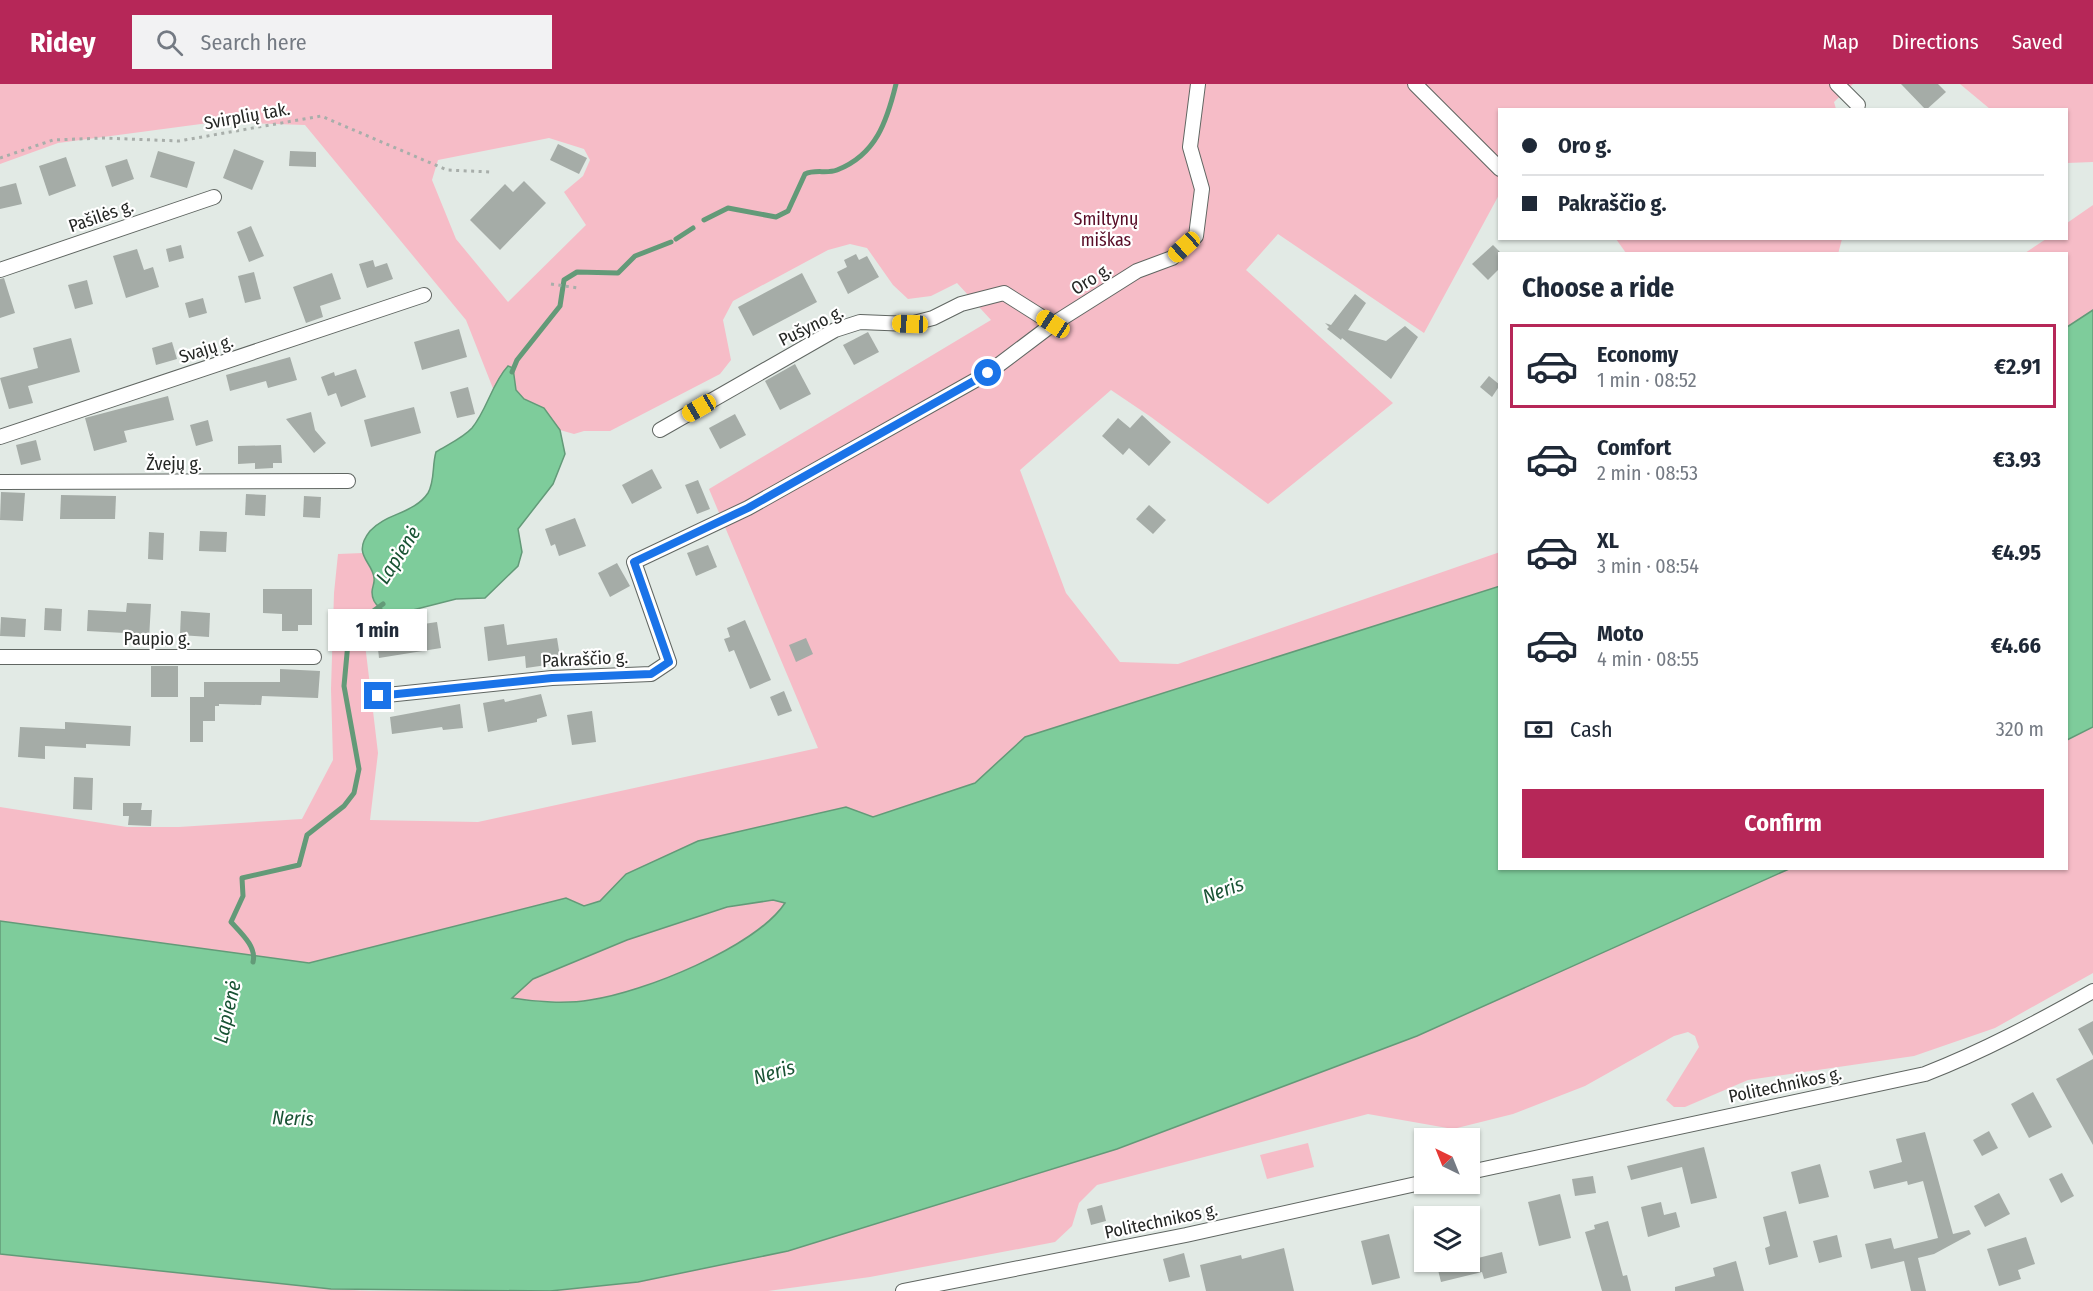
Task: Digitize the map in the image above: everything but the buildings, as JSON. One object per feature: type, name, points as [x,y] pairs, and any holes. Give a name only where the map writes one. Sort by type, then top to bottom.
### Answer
[{"type":"street","name":"Oro g.","points":[[748,508],[988,373],[1053,324],[1137,271],[1172,258],[1196,236],[1202,189],[1190,147],[1198,84]]},
{"type":"street","points":[[1415,84],[1498,167]]},
{"type":"street","points":[[1837,84],[1858,105]]},
{"type":"street","name":"Pašilės g.","points":[[0,270],[214,197]]},
{"type":"street","name":"Pušyno g.","points":[[660,430],[835,330],[860,322],[910,324],[933,318],[962,304],[1004,292],[1053,324]]},
{"type":"street","name":"Svajų g.","points":[[0,437],[424,295]]},
{"type":"street","name":"Žvejų g.","points":[[0,482],[348,482]]},
{"type":"street","name":"Pakraščio g.","points":[[378,696],[552,678],[651,674],[669,662],[634,562],[748,508]]},
{"type":"street","name":"Paupio g.","points":[[0,657],[314,657]]},
{"type":"street","name":"Politechnikos g.","points":[[1480,1170],[1925,1074],[1971,1056],[2093,991]]},
{"type":"street","name":"Politechnikos g.","points":[[903,1291],[1186,1235],[1414,1184]]},
{"type":"path","name":"Svirplių tak.","points":[[0,158],[53,140],[104,138],[179,141],[321,116],[447,170],[491,172]]},
{"type":"path","points":[[551,284],[578,288]]},
{"type":"green space","name":"Smiltynų miškas","points":[[0,84],[1853,84],[1834,102],[1836,108],[1498,108],[1498,197],[1424,333],[1278,234],[1246,270],[1393,403],[1268,504],[1111,390],[1020,470],[1066,593],[1120,662],[1178,664],[1498,553],[1498,587],[1025,737],[975,783],[873,817],[846,807],[626,874],[600,901],[584,906],[566,898],[309,963],[0,921],[0,807],[127,827],[179,827],[302,819],[333,760],[331,689],[334,593],[338,554],[363,553],[374,575],[373,594],[380,608],[365,644],[378,753],[370,820],[478,822],[818,748],[709,489],[991,320],[957,283],[931,296],[908,299],[893,285],[867,248],[850,244],[828,250],[733,301],[723,320],[731,360],[720,374],[610,431],[584,431],[574,434],[560,430],[544,408],[524,399],[516,390],[513,380],[501,374],[494,391],[466,320],[305,125],[216,122],[58,143],[0,164]],"holes":[[[549,138],[584,149],[590,160],[583,176],[564,192],[586,225],[508,302],[456,239],[432,180],[438,160]]]},
{"type":"green space","points":[[1960,84],[2093,84],[2093,162],[2068,163],[2068,108],[1989,108]]},
{"type":"green space","points":[[2093,205],[2093,310],[2068,326],[2068,252],[2026,252],[2044,240],[2068,240],[2068,222]]},
{"type":"green space","points":[[1617,240],[1842,240],[1839,252],[1625,252]]},
{"type":"green space","points":[[2093,727],[2093,973],[1995,1028],[1914,1056],[1748,1080],[1685,1107],[1674,1107],[1666,1100],[1699,1047],[1695,1036],[1688,1032],[1674,1036],[1585,1086],[1513,1114],[1457,1128],[1447,1128],[1368,1114],[1097,1185],[1079,1203],[1072,1226],[1055,1242],[870,1277],[768,1291],[550,1291],[638,1282],[788,1251],[1117,1149],[1417,1036],[1787,870],[2068,870],[2068,740]]},
{"type":"green space","points":[[773,900],[785,903],[770,920],[749,936],[724,951],[667,978],[612,996],[590,1000],[561,1002],[511,998],[533,979],[627,940],[727,907]]},
{"type":"green space","points":[[1308,1143],[1314,1167],[1267,1179],[1260,1155]]},
{"type":"green space","points":[[0,1254],[331,1289],[369,1291],[0,1291]]},
{"type":"water","points":[[2093,310],[2093,727],[2068,740],[2068,326]]},
{"type":"water","points":[[508,366],[513,368],[516,390],[524,399],[544,408],[560,430],[565,454],[553,484],[518,529],[522,552],[518,566],[485,598],[456,599],[397,614],[388,612],[374,601],[373,572],[362,546],[365,539],[377,525],[408,510],[428,493],[432,483],[436,452],[472,428]]},
{"type":"water","name":"Neris","points":[[1498,587],[1498,870],[1787,870],[1417,1036],[1117,1149],[788,1251],[638,1282],[550,1291],[331,1289],[0,1254],[0,921],[309,963],[566,898],[584,906],[600,901],[626,874],[698,841],[846,807],[873,817],[975,783],[1025,737]],"holes":[[[773,900],[785,903],[770,920],[750,936],[696,965],[667,978],[612,996],[571,1002],[512,998],[533,979],[627,940],[727,907]]]},
{"type":"waterway","name":"Lapienė","points":[[704,220],[728,208],[776,217],[788,211],[805,174],[837,170],[850,164],[870,146],[884,124],[896,84]]},
{"type":"waterway","name":"Lapienė","points":[[676,239],[693,228]]},
{"type":"waterway","name":"Lapienė","points":[[512,372],[517,360],[560,306],[564,280],[577,272],[618,273],[635,256],[671,242]]},
{"type":"waterway","name":"Lapienė","points":[[253,962],[253,951],[231,922],[243,896],[242,878],[299,865],[307,835],[344,806],[354,793],[359,769],[344,686],[349,632],[354,625],[383,604]]},
{"type":"route","points":[[378,696],[552,678],[651,674],[669,662],[634,562],[748,508],[988,373]]}]
